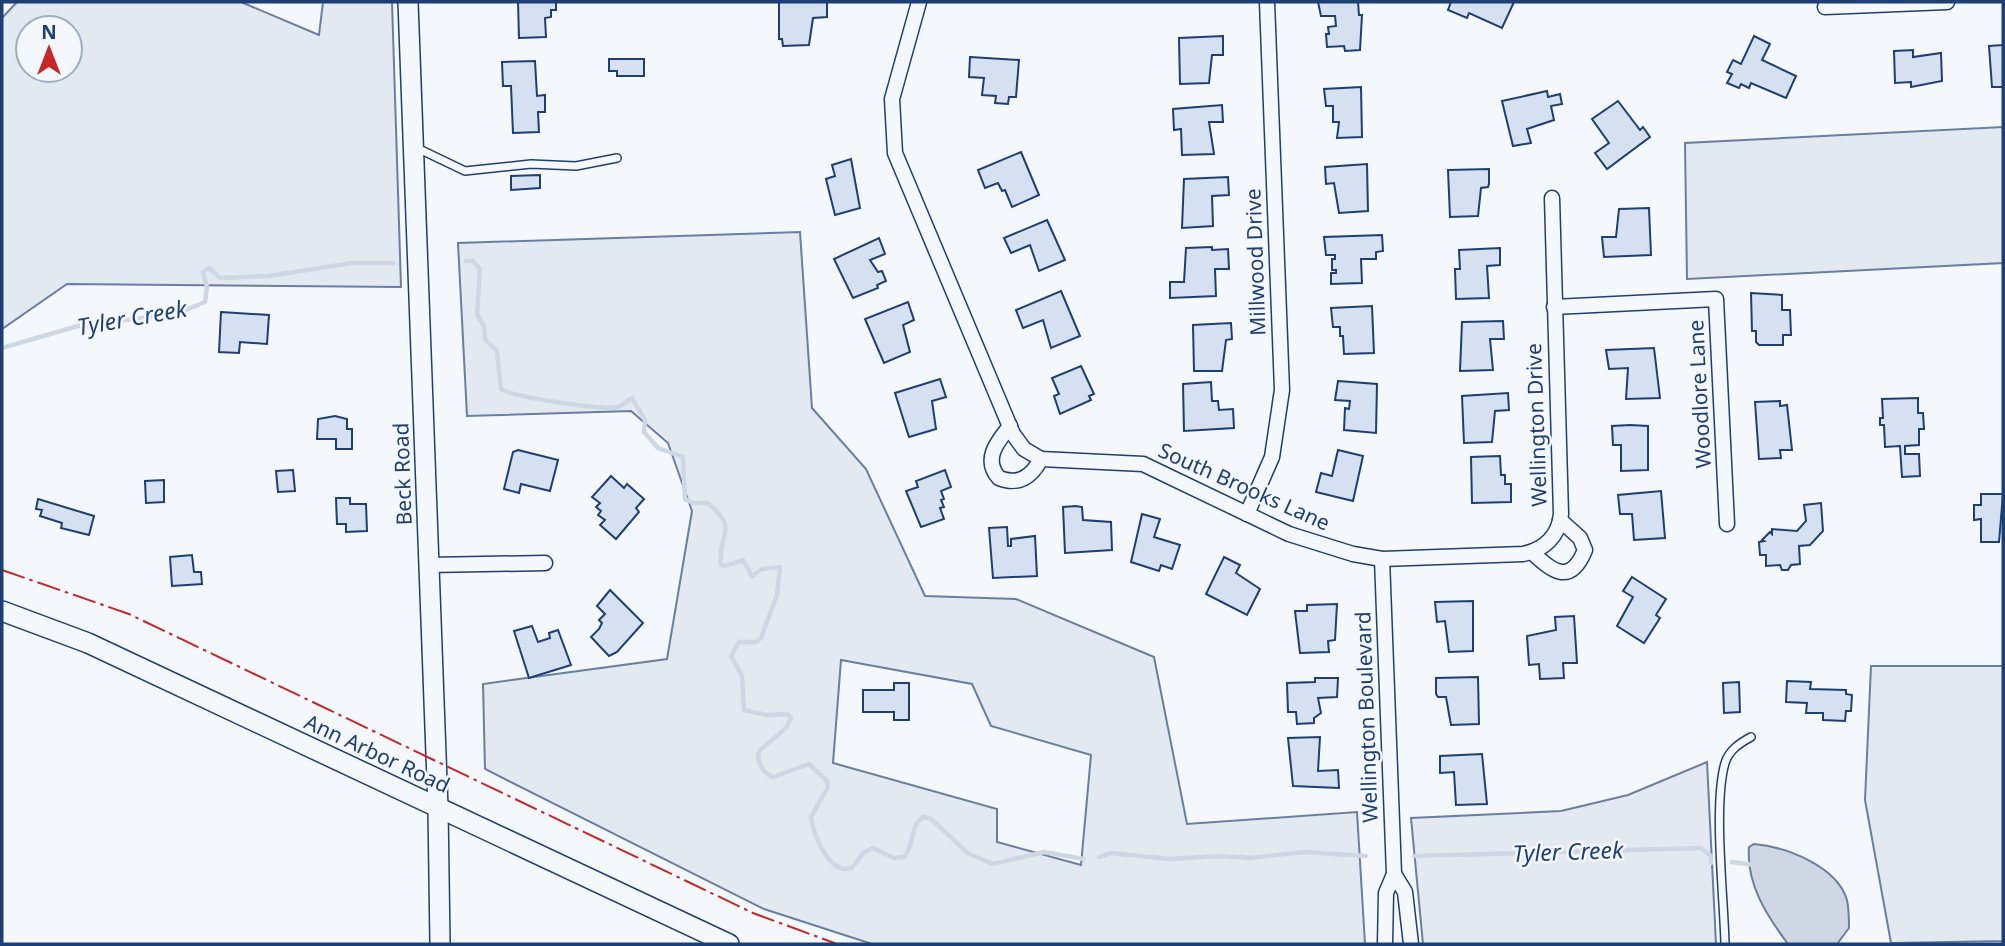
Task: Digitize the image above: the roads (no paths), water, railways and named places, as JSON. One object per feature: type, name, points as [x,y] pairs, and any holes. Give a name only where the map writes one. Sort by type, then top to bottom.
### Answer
[{"type":"main road","name":"Beck Road","points":[[408,2],[438,808],[440,944]]},
{"type":"main road","name":"Ann Arbor Road","points":[[2,611],[88,643],[729,944]]},
{"type":"street","points":[[919,2],[892,99],[895,153],[1010,426],[1024,449],[1041,459],[1027,477],[1013,481],[999,478],[992,468],[991,457],[995,446],[1010,426]]},
{"type":"street","name":"Millwood Drive","points":[[1247,514],[1272,457],[1282,390],[1267,2]]},
{"type":"street","points":[[1825,7],[1947,2]]},
{"type":"street","name":"Wellington Drive","points":[[1532,552],[1550,540],[1560,520],[1552,198]]},
{"type":"street","name":"Woodlore Lane","points":[[1554,307],[1716,299],[1727,524]]},
{"type":"street","name":"South Brooks Lane","points":[[1041,459],[1143,464],[1307,542],[1382,559],[1532,552]]},
{"type":"street","points":[[1532,552],[1557,572],[1567,573],[1578,566],[1585,550],[1580,538],[1560,520]]},
{"type":"street","name":"Wellington Boulevard","points":[[1382,559],[1394,874],[1385,903],[1385,944]]},
{"type":"street","points":[[429,565],[545,563]]},
{"type":"street","name":"Wellington Boulevard","points":[[1394,874],[1405,892],[1411,944]]},
{"type":"lane","points":[[413,146],[464,171],[531,164],[576,166],[617,158]]},
{"type":"lane","points":[[1725,944],[1721,804],[1725,762],[1736,746],[1751,737]]},
{"type":"waterway","name":"Tyler Creek","points":[[466,261],[473,261],[480,269],[477,314],[484,326],[485,339],[497,351],[501,389],[540,399],[611,408],[619,407],[632,398],[645,420],[644,432],[658,448],[683,457],[685,499],[693,503],[708,503],[723,520],[726,527],[721,565],[743,560],[752,576],[762,569],[780,567],[777,595],[761,638],[756,642],[739,642],[731,656],[742,676],[744,710],[767,715],[787,714],[791,718],[786,728],[759,751],[759,763],[763,770],[773,777],[809,764],[827,781],[828,787],[811,817],[819,843],[836,866],[852,868],[863,853],[873,848],[894,858],[904,857],[916,826],[923,817],[931,819],[969,854],[993,864],[1044,852],[1084,859]]},
{"type":"waterway","name":"Tyler Creek","points":[[2,348],[78,326],[176,314],[205,302],[207,287],[203,272],[209,268],[220,278],[269,276],[352,263],[393,263]]},
{"type":"waterway","name":"Tyler Creek","points":[[1414,856],[1701,848],[1711,856],[1711,863]]},
{"type":"waterway","name":"Tyler Creek","points":[[1099,857],[1111,853],[1169,859],[1221,856],[1250,858],[1304,852],[1366,856]]},
{"type":"waterway","name":"Tyler Creek","points":[[1732,862],[1755,865]]}]
